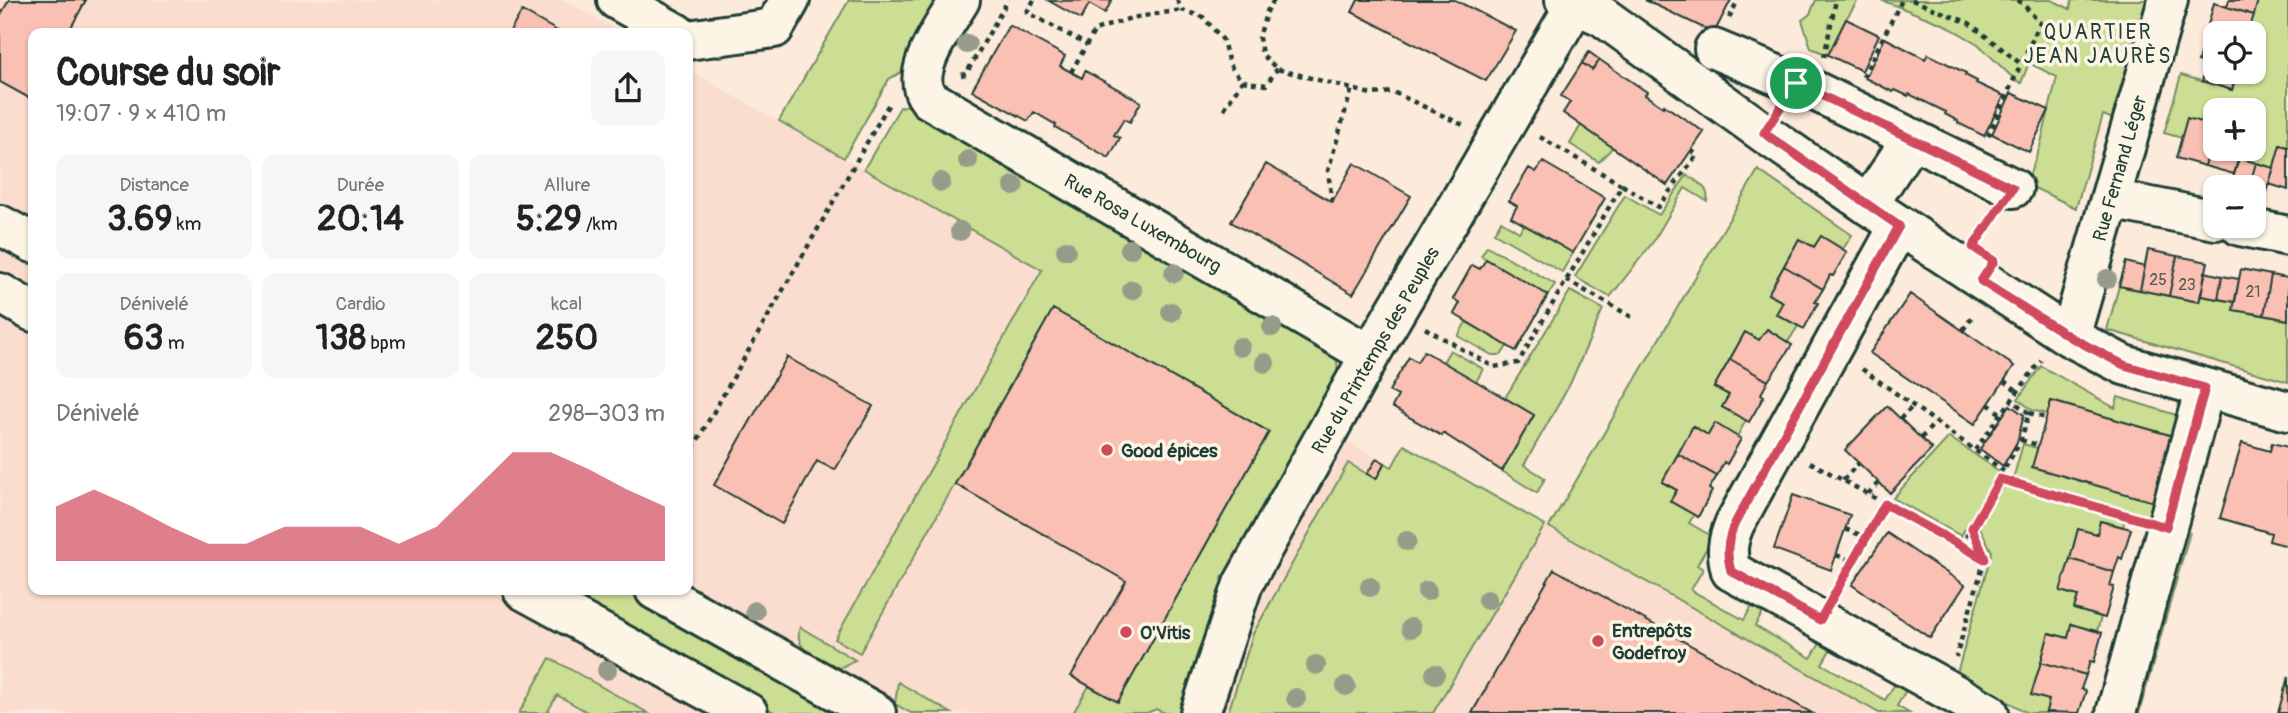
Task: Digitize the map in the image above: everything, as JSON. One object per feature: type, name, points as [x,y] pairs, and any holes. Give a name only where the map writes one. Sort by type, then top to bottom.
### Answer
[{"type":"street","points":[[617,0],[667,28]]},
{"type":"street","points":[[693,39],[774,28],[790,0]]},
{"type":"street","points":[[923,86],[921,75],[930,52],[960,0]]},
{"type":"street","name":"Rue Fernand Léger","points":[[2057,346],[2110,199],[2168,0]]},
{"type":"street","points":[[1572,2],[1602,16],[1899,226],[1979,295],[2057,346],[2288,411]]},
{"type":"street","name":"Rue du Printemps des Peuples","points":[[1200,713],[1243,584],[1370,355],[1572,2]]},
{"type":"street","points":[[1714,49],[1848,107],[2013,188]]},
{"type":"street","name":"Rue Rosa Luxembourg","points":[[923,86],[923,92],[929,99],[1370,355]]},
{"type":"street","points":[[1764,133],[1804,87]]},
{"type":"street","points":[[1868,205],[1912,138]]},
{"type":"street","points":[[2110,199],[2203,217]]},
{"type":"street","points":[[0,225],[28,240]]},
{"type":"street","points":[[1899,226],[1727,540],[1727,558],[1731,571],[1989,713]]},
{"type":"street","points":[[2266,231],[2288,236]]},
{"type":"street","points":[[0,293],[28,309]]},
{"type":"street","points":[[2116,713],[2205,388]]},
{"type":"street","points":[[532,595],[748,713]]},
{"type":"street","points":[[664,595],[876,713]]},
{"type":"path","points":[[1034,0],[1027,12],[1087,45]]},
{"type":"path","points":[[1177,0],[1182,10]]},
{"type":"path","points":[[1274,0],[1266,13],[1259,38],[1262,54],[1278,69],[1371,93],[1393,92],[1471,128]]},
{"type":"path","points":[[1804,87],[1819,82],[1836,0]]},
{"type":"path","points":[[1848,107],[1902,0]]},
{"type":"path","points":[[1912,0],[1969,23],[2021,64]]},
{"type":"path","points":[[1973,169],[2040,23],[2016,0]]},
{"type":"path","points":[[1071,72],[1095,30],[1132,18],[1182,10],[1203,17],[1223,40],[1229,64],[1242,81],[1266,85],[1278,69]]},
{"type":"path","points":[[1224,109],[1242,81]]},
{"type":"path","points":[[693,448],[895,92],[923,86]]},
{"type":"path","points":[[1332,202],[1328,171],[1352,89]]},
{"type":"path","points":[[1533,133],[1658,207],[1697,155],[1691,150]]},
{"type":"path","points":[[1397,309],[1428,331],[1494,367],[1518,363],[1622,185]]},
{"type":"path","points":[[1963,330],[1994,261],[1973,247],[2013,188]]},
{"type":"path","points":[[1566,280],[1632,317]]},
{"type":"path","points":[[1975,450],[2018,391],[2057,346]]},
{"type":"path","points":[[1862,369],[2004,471]]},
{"type":"path","points":[[2004,381],[2018,391]]},
{"type":"path","points":[[2011,400],[2029,413],[2046,418]]},
{"type":"path","points":[[1988,404],[2001,414]]},
{"type":"path","points":[[1900,419],[1912,407]]},
{"type":"path","points":[[1961,546],[2021,440],[2029,413]]},
{"type":"path","points":[[1921,438],[1935,423]]},
{"type":"path","points":[[2021,440],[2038,445]]},
{"type":"path","points":[[1809,461],[1985,559]]},
{"type":"path","points":[[1843,480],[1859,463]]},
{"type":"path","points":[[2000,479],[2166,527]]},
{"type":"path","points":[[1868,494],[1879,482]]},
{"type":"path","points":[[1820,620],[1885,504]]},
{"type":"path","points":[[1944,688],[1951,675],[1985,559],[1972,528]]},
{"type":"path","points":[[1845,529],[1866,537]]},
{"type":"path","points":[[1836,555],[1853,561]]},
{"type":"shaded area","points":[[0,0],[564,0],[614,28],[28,28],[28,595],[693,595],[693,73],[1392,467],[1404,445],[1879,713],[0,713]]},
{"type":"green space","points":[[849,0],[940,0],[912,66],[889,79],[844,158],[779,121]]},
{"type":"green space","points":[[1816,0],[1858,0],[1828,55],[1811,48],[1802,20],[1810,14]]},
{"type":"green space","points":[[1881,0],[2052,0],[2070,9],[2072,0],[2152,0],[2116,120],[2103,115],[2076,208],[2026,184],[2040,147],[2057,77],[2029,63],[2021,83],[1978,44],[1943,24]]},
{"type":"green space","points":[[2258,0],[2288,0],[2288,147],[2280,145],[2274,168],[2250,161],[2266,161],[2266,98],[2203,98],[2203,130],[2182,138],[2164,133],[2181,75],[2203,81],[2203,84],[2232,90],[2234,84],[2266,84],[2266,21],[2252,21]]},
{"type":"green space","points":[[917,103],[1332,353],[1337,361],[1338,375],[1237,555],[1213,615],[1193,682],[1178,713],[1165,713],[1156,709],[1147,713],[1073,713],[1089,686],[1118,702],[1269,432],[1053,309],[860,653],[835,639],[1042,270],[864,169],[900,107]]},
{"type":"green space","points":[[1581,125],[1613,147],[1599,162],[1570,144]]},
{"type":"green space","points":[[1758,170],[1852,235],[1843,249],[1821,236],[1814,247],[1799,239],[1768,294],[1783,302],[1777,314],[1798,326],[1788,342],[1767,329],[1759,340],[1745,332],[1714,387],[1729,395],[1722,407],[1746,420],[1737,437],[1715,424],[1708,435],[1693,427],[1662,482],[1677,490],[1671,502],[1694,515],[1689,523],[1713,537],[1697,565],[1703,569],[1691,590],[1744,620],[1756,599],[1767,605],[1755,626],[1811,658],[1824,637],[1834,643],[1822,664],[1885,700],[1898,679],[1909,685],[1897,706],[1909,713],[1879,713],[1549,527]]},
{"type":"green space","points":[[1687,175],[1705,188],[1707,201],[1685,188],[1653,242],[1610,297],[1575,277],[1625,195],[1659,215]]},
{"type":"green space","points":[[1501,221],[1519,232],[1524,225],[1573,253],[1562,272],[1494,233]]},
{"type":"green space","points":[[1487,246],[1555,284],[1548,295],[1481,256]]},
{"type":"green space","points":[[2119,286],[2199,302],[2201,296],[2235,302],[2234,310],[2288,320],[2288,382],[2107,330]]},
{"type":"green space","points":[[1570,291],[1603,309],[1570,384],[1524,465],[1545,478],[1537,493],[1502,471],[1534,415],[1505,398]]},
{"type":"green space","points":[[1466,322],[1508,345],[1501,355],[1492,355],[1458,336]]},
{"type":"green space","points":[[1450,350],[1483,369],[1476,382],[1443,362]]},
{"type":"green space","points":[[2041,366],[2115,408],[2118,397],[2186,418],[2172,436],[2052,401],[2047,414],[2032,410],[2018,399]]},
{"type":"green space","points":[[1949,437],[1999,471],[1961,536],[1893,498]]},
{"type":"green space","points":[[2023,444],[2154,502],[2149,518],[2013,479]]},
{"type":"green space","points":[[1404,445],[1545,525],[1433,713],[1228,713],[1253,634],[1348,463],[1376,479],[1385,463],[1392,467]]},
{"type":"green space","points":[[2001,483],[2125,519],[2123,527],[2101,521],[2097,534],[2078,530],[2061,591],[2078,596],[2074,609],[2101,617],[2097,631],[2072,625],[2068,638],[2049,633],[2032,694],[2049,700],[2048,713],[2028,713],[1957,673],[1992,552],[1978,524]]},
{"type":"green space","points":[[2183,557],[2139,713],[2129,713],[2169,573]]},
{"type":"green space","points":[[566,595],[634,595],[844,713],[776,713]]},
{"type":"green space","points":[[800,627],[855,660],[836,670],[815,659],[800,642]]},
{"type":"green space","points":[[550,658],[648,713],[589,713],[557,695],[547,713],[519,713]]},
{"type":"green space","points":[[898,682],[951,713],[911,713],[895,704]]},
{"type":"building","points":[[9,0],[86,0],[71,28],[28,28],[28,97],[0,82],[0,16]]},
{"type":"building","points":[[1112,0],[1105,13],[1089,4],[1081,19],[1049,1]]},
{"type":"building","points":[[1358,0],[1455,0],[1516,31],[1486,81],[1352,12]]},
{"type":"building","points":[[1645,0],[1731,0],[1714,33]]},
{"type":"building","points":[[2229,0],[2258,0],[2254,15],[2227,7]]},
{"type":"building","points":[[2214,3],[2254,15],[2252,21],[2209,21]]},
{"type":"building","points":[[522,11],[552,28],[512,28]]},
{"type":"building","points":[[1846,19],[1879,35],[1862,71],[1828,55]]},
{"type":"building","points":[[1009,25],[1065,56],[1060,66],[1082,78],[1085,71],[1141,102],[1130,122],[1124,119],[1114,135],[1120,138],[1109,158],[1034,112],[1028,121],[972,90]]},
{"type":"building","points":[[1885,38],[1925,59],[1928,54],[1966,73],[1965,75],[1977,81],[1976,83],[2004,96],[1984,136],[1958,123],[1945,114],[1946,112],[1909,94],[1908,96],[1895,90],[1893,92],[1865,78]]},
{"type":"building","points":[[2203,43],[2203,63],[2198,61]]},
{"type":"building","points":[[1589,52],[1600,60],[1592,70],[1582,63]]},
{"type":"building","points":[[1600,60],[1647,92],[1645,95],[1704,132],[1667,185],[1563,113],[1570,102],[1561,96],[1582,63],[1592,70]]},
{"type":"building","points":[[2212,84],[2234,84],[2232,90]]},
{"type":"building","points":[[2011,93],[2049,110],[2029,152],[1992,134]]},
{"type":"building","points":[[2187,118],[2203,122],[2205,166],[2176,158]]},
{"type":"building","points":[[2280,145],[2288,147],[2288,190],[2269,184]]},
{"type":"building","points":[[2206,161],[2238,161],[2234,174],[2205,166]]},
{"type":"building","points":[[2238,161],[2256,163],[2252,175],[2234,175]]},
{"type":"building","points":[[1543,162],[1605,198],[1573,253],[1511,217],[1517,206],[1509,201],[1529,168],[1536,172]]},
{"type":"building","points":[[1354,163],[1411,196],[1353,294],[1231,222],[1266,164],[1332,202]]},
{"type":"building","points":[[2256,163],[2274,168],[2266,192],[2266,175],[2252,175]]},
{"type":"building","points":[[1821,236],[1847,252],[1823,289],[1784,266],[1799,239],[1814,247]]},
{"type":"building","points":[[2148,250],[2177,256],[2169,296],[2140,290]]},
{"type":"building","points":[[2177,256],[2208,262],[2199,302],[2169,296]]},
{"type":"building","points":[[1486,259],[1548,295],[1516,351],[1454,314],[1460,303],[1453,299],[1472,265],[1480,269]]},
{"type":"building","points":[[2126,262],[2145,267],[2140,290],[2119,286]]},
{"type":"building","points":[[1784,266],[1823,289],[1804,329],[1776,314],[1783,302],[1768,294]]},
{"type":"building","points":[[2241,269],[2271,275],[2264,315],[2233,310]]},
{"type":"building","points":[[2205,272],[2222,276],[2218,299],[2201,296]]},
{"type":"building","points":[[2271,275],[2288,278],[2288,320],[2264,315]]},
{"type":"building","points":[[2222,276],[2239,279],[2235,302],[2218,299]]},
{"type":"building","points":[[1910,294],[2014,366],[1975,424],[1870,353]]},
{"type":"building","points":[[1053,309],[1269,432],[1118,702],[1071,676],[1126,581],[955,484]]},
{"type":"building","points":[[1767,329],[1792,345],[1768,381],[1730,359],[1745,332],[1759,340]]},
{"type":"building","points":[[1424,351],[1534,415],[1502,471],[1443,433],[1442,436],[1392,407],[1398,396],[1389,391],[1409,357],[1417,362]]},
{"type":"building","points":[[787,357],[873,406],[835,470],[817,461],[782,524],[714,485]]},
{"type":"building","points":[[1730,359],[1768,381],[1761,394],[1764,396],[1749,422],[1722,407],[1729,395],[1714,387]]},
{"type":"building","points":[[2051,401],[2173,436],[2154,502],[2032,467]]},
{"type":"building","points":[[2010,405],[2024,415],[2017,442],[2003,466],[1980,449]]},
{"type":"building","points":[[1887,406],[1932,449],[1890,493],[1845,450]]},
{"type":"building","points":[[1715,423],[1741,439],[1717,476],[1678,454],[1693,426],[1708,435]]},
{"type":"building","points":[[2242,443],[2270,451],[2272,443],[2288,447],[2288,546],[2269,541],[2271,533],[2220,518]]},
{"type":"building","points":[[1678,454],[1717,476],[1698,517],[1670,501],[1677,490],[1662,482]]},
{"type":"building","points":[[1377,458],[1385,463],[1376,479],[1367,474]]},
{"type":"building","points":[[1793,495],[1850,515],[1831,570],[1774,549]]},
{"type":"building","points":[[2100,521],[2131,529],[2122,559],[2119,557],[2114,572],[2070,559],[2078,529],[2097,534]]},
{"type":"building","points":[[1887,533],[1965,585],[1930,638],[1852,585]]},
{"type":"building","points":[[2070,559],[2114,572],[2110,586],[2114,587],[2105,618],[2074,609],[2078,596],[2060,591]]},
{"type":"building","name":"Entrepôts Godefroy","points":[[1554,569],[1812,713],[1472,713]]},
{"type":"building","points":[[2071,624],[2102,633],[2094,662],[2090,661],[2086,675],[2041,662],[2049,633],[2068,638]]},
{"type":"building","points":[[2041,662],[2086,675],[2081,689],[2086,691],[2079,713],[2046,712],[2049,700],[2031,695]]},
{"type":"building","points":[[2288,677],[2288,713],[2278,713]]},
{"type":"place","name":"Good épices","points":[[1107,450]]},
{"type":"place","name":"O'Vitis","points":[[1126,632]]},
{"type":"place","name":"Entrepôts Godefroy","points":[[1598,641]]},
{"type":"district","name":"QUARTIER JEAN JAURÈS","points":[[2098,44]]},
{"type":"route","points":[[1796,83],[2013,188],[1973,247],[1994,261],[1981,281],[2070,337],[2124,365],[2205,388],[2166,527],[2000,479],[1972,528],[1985,559],[1885,504],[1820,620],[1731,571],[1727,558],[1727,540],[1735,523],[1899,226],[1764,133],[1796,83]]}]
